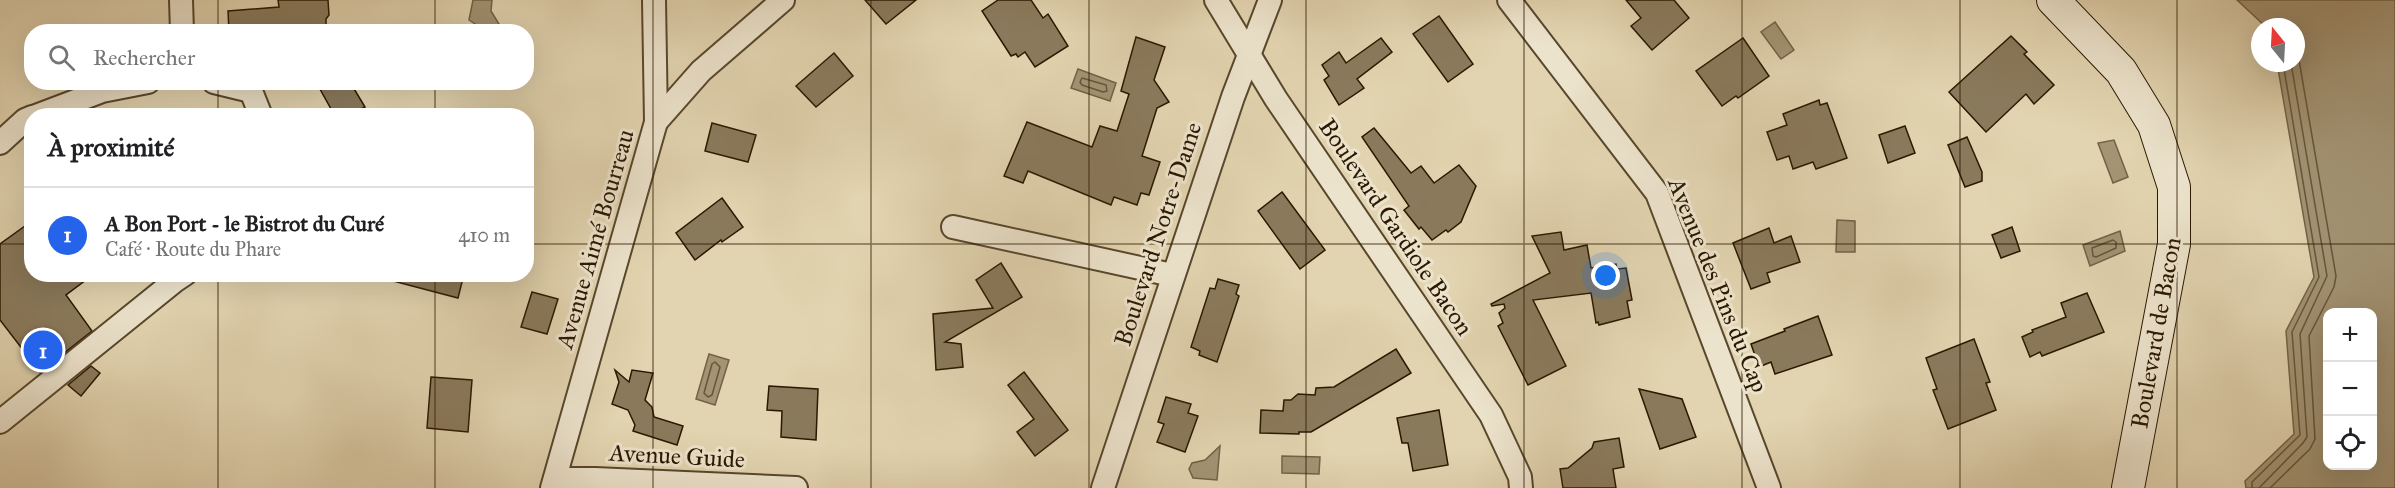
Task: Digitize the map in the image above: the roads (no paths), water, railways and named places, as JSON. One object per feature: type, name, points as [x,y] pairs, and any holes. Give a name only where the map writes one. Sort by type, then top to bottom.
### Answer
[{"type":"street","points":[[181,0],[182,24]]},
{"type":"street","name":"Avenue Aimé Bourreau","points":[[553,484],[656,122],[654,0]]},
{"type":"street","points":[[656,122],[701,71],[783,0]]},
{"type":"street","name":"Boulevard Gardiole Bacon","points":[[1216,0],[1276,99],[1491,415],[1520,477],[1521,488]]},
{"type":"street","name":"Boulevard Notre-Dame","points":[[1103,488],[1172,275],[1249,52],[1270,0]]},
{"type":"street","name":"Avenue des Pins du Cap","points":[[1509,0],[1657,193],[1769,488]]},
{"type":"street","name":"Boulevard de Bacon","points":[[2053,0],[2121,71],[2154,125],[2174,187],[2174,244],[2128,488]]},
{"type":"street","points":[[57,108],[107,90]]},
{"type":"street","points":[[247,90],[251,91],[258,108]]},
{"type":"street","points":[[0,143],[24,121]]},
{"type":"street","points":[[953,227],[1172,275]]},
{"type":"street","points":[[0,422],[173,282]]},
{"type":"street","name":"Avenue Guide","points":[[553,484],[595,479],[796,488]]},
{"type":"water","points":[[473,0],[492,0],[491,11],[499,24],[475,24],[469,20]]},
{"type":"water","points":[[2237,0],[2395,0],[2395,488],[2246,488],[2245,481],[2294,434],[2286,331],[2314,277],[2279,72],[2305,72],[2305,18],[2256,18]]},
{"type":"water","points":[[1775,22],[1794,50],[1781,59],[1761,32]]},
{"type":"water","points":[[1078,69],[1116,83],[1110,101],[1071,88]]},
{"type":"water","points":[[2114,140],[2128,177],[2113,183],[2098,143]]},
{"type":"water","points":[[1837,220],[1855,221],[1855,252],[1836,252]]},
{"type":"water","points":[[2120,231],[2125,251],[2090,266],[2083,245]]},
{"type":"water","points":[[709,354],[729,360],[715,405],[696,399]]},
{"type":"water","points":[[1220,446],[1217,480],[1193,478],[1189,469],[1192,463],[1205,460]]},
{"type":"water","points":[[1282,456],[1320,457],[1319,474],[1282,473]]},
{"type":"place","name":"A Bon Port - le Bistrot du Curé","points":[[43,350]]}]
